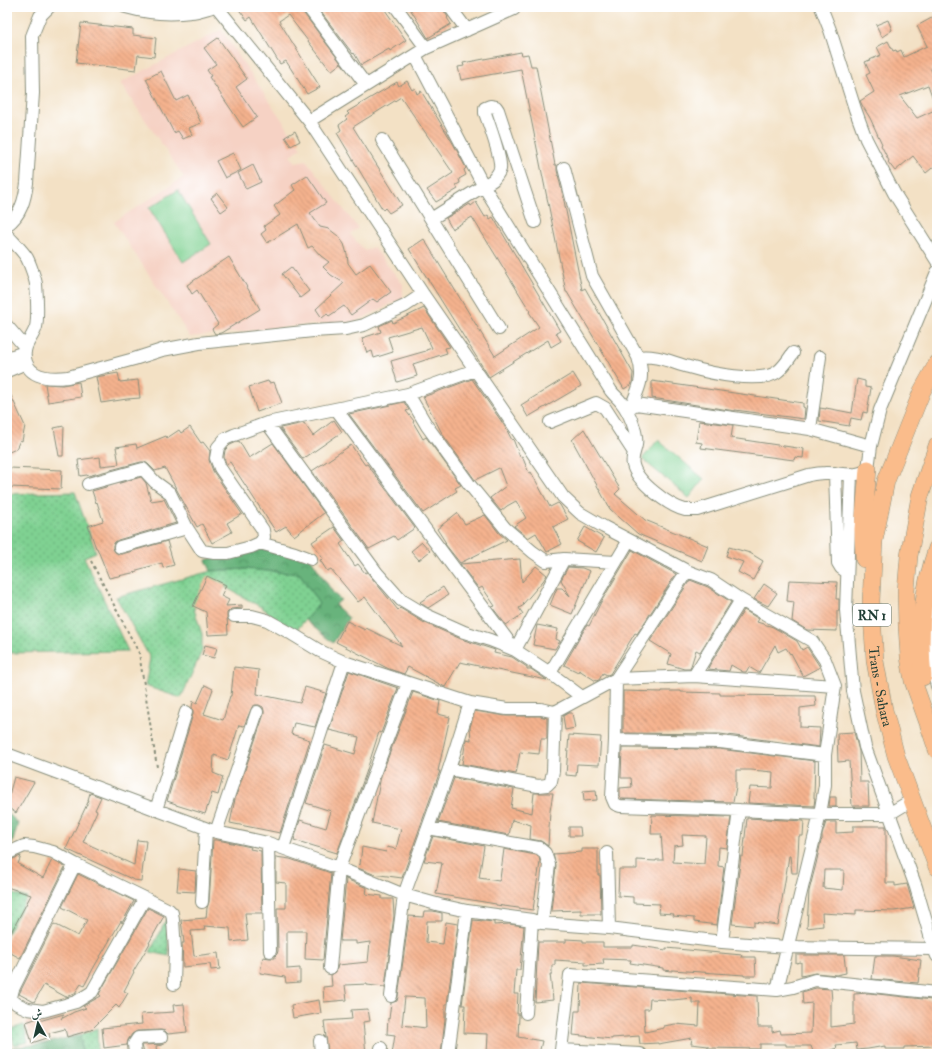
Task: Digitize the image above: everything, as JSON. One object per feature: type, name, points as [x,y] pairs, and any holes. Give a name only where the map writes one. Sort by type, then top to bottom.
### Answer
[{"type":"highway","name":"Trans - Sahara","points":[[937,364],[922,391],[886,481],[874,541],[871,601],[875,661],[884,710],[896,756],[937,867]]},
{"type":"highway","name":"RN 1","points":[[937,446],[920,496],[909,556],[906,591],[908,634],[913,681],[937,750]]},
{"type":"highway","points":[[868,469],[863,529],[864,574],[871,601]]},
{"type":"highway","points":[[928,723],[921,661],[921,632],[923,603],[930,567],[937,548]]},
{"type":"street","points":[[7,225],[20,211],[25,198],[33,93],[32,36],[40,16],[49,7]]},
{"type":"street","points":[[126,7],[151,13],[174,14],[192,12],[212,7]]},
{"type":"street","points":[[217,7],[309,121],[423,294],[562,497],[580,513],[604,528],[687,570],[712,580],[741,600],[812,641],[826,660],[835,686],[825,754],[825,785],[820,814],[777,990]]},
{"type":"street","points":[[308,7],[366,85]]},
{"type":"street","points":[[396,7],[426,48]]},
{"type":"street","points":[[450,7],[467,30]]},
{"type":"street","points":[[821,7],[866,139],[894,193],[937,261]]},
{"type":"street","points":[[309,121],[426,48],[514,9]]},
{"type":"street","points":[[415,55],[483,185],[611,391],[626,405],[637,435],[636,446],[633,451],[632,464],[636,474],[651,490],[672,505],[686,510],[697,510],[809,475],[824,473],[859,474],[865,472],[868,469],[871,446],[880,410],[937,272]]},
{"type":"street","points":[[431,219],[493,180],[498,174],[500,168],[499,158],[485,113],[485,108],[490,106],[496,107],[498,110],[535,222]]},
{"type":"street","points":[[382,140],[499,329]]},
{"type":"street","points":[[564,168],[592,276],[638,357],[641,366],[642,377],[640,384],[626,405]]},
{"type":"street","points":[[7,235],[28,259],[36,283],[37,322],[26,354],[7,371]]},
{"type":"street","points":[[7,326],[26,354],[29,368],[34,373],[57,378],[68,377],[162,350],[200,343],[346,329],[364,325],[405,306],[423,294]]},
{"type":"street","points":[[638,357],[647,356],[675,362],[689,368],[735,377],[762,378],[777,372],[794,353]]},
{"type":"street","points":[[7,358],[26,354]]},
{"type":"street","points":[[810,429],[820,358]]},
{"type":"street","points":[[88,484],[143,469],[155,482],[170,494],[187,528],[202,551],[228,553],[251,547],[260,543],[264,537],[263,530],[220,468],[216,458],[218,447],[225,439],[268,423],[408,394],[475,370]]},
{"type":"street","points":[[408,394],[427,426],[469,484],[506,528],[533,552],[546,561],[564,559],[616,562]]},
{"type":"street","points":[[550,422],[596,404],[605,408],[633,451]]},
{"type":"street","points":[[626,405],[636,404],[810,429],[871,446]]},
{"type":"street","points":[[336,410],[515,650]]},
{"type":"street","points":[[268,423],[377,573],[401,600],[426,615],[458,629],[515,650],[550,672],[582,697]]},
{"type":"street","points":[[835,473],[838,562],[840,568],[848,572]]},
{"type":"street","points":[[7,754],[211,830],[268,843],[340,868],[404,895],[467,911],[537,922],[609,928],[722,942],[787,947],[935,953],[916,887],[865,747],[853,691],[846,610],[851,474]]},
{"type":"street","points":[[120,548],[187,528]]},
{"type":"street","points":[[550,672],[629,540]]},
{"type":"street","points":[[260,543],[311,559]]},
{"type":"street","points":[[515,650],[564,559]]},
{"type":"street","points":[[687,570],[616,679],[612,797],[615,804],[620,806],[820,814],[889,814],[912,800]]},
{"type":"street","points":[[694,676],[741,600]]},
{"type":"street","points":[[937,604],[930,636],[932,666],[937,686]]},
{"type":"street","points":[[234,616],[252,616],[267,620],[320,651],[344,662],[470,703],[507,709],[541,709],[555,712],[616,679],[694,676],[835,686]]},
{"type":"street","points":[[283,848],[344,662]]},
{"type":"street","points":[[330,968],[340,868],[408,683]]},
{"type":"street","points":[[391,996],[404,895],[449,769],[470,703]]},
{"type":"street","points":[[156,810],[186,712]]},
{"type":"street","points":[[202,902],[211,830],[257,712]]},
{"type":"street","points":[[449,769],[538,786],[547,785],[552,781],[555,712]]},
{"type":"street","points":[[614,740],[720,742],[825,754]]},
{"type":"street","points":[[722,942],[739,810]]},
{"type":"street","points":[[428,828],[539,848],[545,852],[548,865],[537,922],[526,1013]]},
{"type":"street","points":[[268,843],[270,951]]},
{"type":"street","points":[[7,854],[24,846],[54,852],[75,864],[169,910],[172,914],[173,920],[175,950],[174,984]]},
{"type":"street","points":[[607,853],[609,928]]},
{"type":"street","points":[[75,864],[13,988],[11,997],[17,1004],[28,1009],[43,1010],[76,1002],[92,992],[145,898]]},
{"type":"street","points":[[448,1054],[467,911]]},
{"type":"street","points":[[640,1054],[561,1050],[570,975],[777,990],[815,980],[937,993]]},
{"type":"street","points":[[135,1054],[134,1044],[138,1038],[161,1037]]},
{"type":"street","points":[[320,1041],[321,1054]]},
{"type":"path","points":[[91,561],[139,653],[158,771]]},
{"type":"shaded area","points":[[221,30],[301,148],[290,156],[296,162],[306,160],[358,228],[350,234],[365,251],[373,247],[403,284],[403,298],[355,322],[306,325],[190,337],[114,222],[184,177],[120,83]]},
{"type":"green space","points":[[178,190],[211,244],[183,262],[149,208]]},
{"type":"green space","points":[[658,440],[704,479],[689,498],[642,459]]},
{"type":"green space","points":[[75,492],[96,552],[84,557],[128,651],[7,653],[7,494]]},
{"type":"green space","points":[[251,547],[311,559],[334,594],[341,600],[335,605],[349,618],[333,643],[305,620],[319,604],[300,574],[246,569],[211,571],[206,560]]},
{"type":"green space","points":[[246,569],[300,574],[319,604],[295,632],[261,607],[209,578],[194,609],[202,634],[202,651],[181,698],[145,686],[150,658],[116,597],[211,571]]},
{"type":"green space","points":[[7,812],[18,823],[11,848],[7,850]]},
{"type":"green space","points":[[7,892],[27,898],[7,934]]},
{"type":"green space","points":[[167,918],[169,956],[150,952]]},
{"type":"green space","points":[[24,1025],[28,1042],[14,1045],[11,1029]]},
{"type":"green space","points":[[97,1028],[98,1054],[84,1054],[82,1052],[80,1035]]},
{"type":"green space","points":[[80,1035],[82,1052],[55,1054],[7,1054],[7,1048],[41,1044]]},
{"type":"building","points":[[237,7],[301,7],[302,11],[341,63],[331,71],[288,15],[279,21],[320,87],[307,94],[286,61],[280,64],[251,17],[247,20]]},
{"type":"building","points":[[317,7],[383,7],[406,40],[390,51],[389,49],[361,65],[354,53],[353,54]]},
{"type":"building","points":[[409,7],[443,7],[451,24],[428,38]]},
{"type":"building","points":[[937,15],[937,66],[931,69],[937,85],[937,107],[928,85],[900,96],[917,118],[937,109],[937,164],[926,173],[913,156],[895,171],[888,162],[889,161],[881,145],[882,144],[860,101],[874,92],[866,75],[870,73],[865,62],[881,55],[877,47],[888,41],[893,51],[896,50],[897,52],[901,50],[904,57],[927,46],[917,26]]},
{"type":"building","points":[[888,20],[892,30],[882,37],[876,25]]},
{"type":"building","points":[[81,23],[133,29],[133,35],[156,38],[154,57],[138,55],[136,70],[76,63]]},
{"type":"building","points":[[218,38],[247,79],[236,87],[257,117],[243,127],[209,77],[211,76],[207,70],[216,64],[204,48]]},
{"type":"building","points":[[521,52],[522,55],[528,54],[531,66],[536,66],[555,165],[557,165],[582,290],[585,288],[633,373],[632,384],[624,389],[566,292],[521,69],[461,80],[458,67],[464,66],[463,63]]},
{"type":"building","points":[[161,71],[176,101],[188,95],[201,123],[189,128],[192,135],[183,139],[178,131],[174,133],[146,79]]},
{"type":"building","points":[[407,81],[412,90],[415,88],[417,94],[421,91],[454,145],[466,168],[464,170],[466,175],[459,179],[460,183],[456,185],[458,189],[436,202],[427,190],[453,173],[401,97],[353,127],[402,205],[389,213],[385,208],[383,210],[337,133],[341,130],[339,125],[347,119],[345,117],[349,114],[347,112],[397,82],[399,86]]},
{"type":"building","points":[[295,131],[300,141],[291,146],[285,137]]},
{"type":"building","points":[[233,153],[241,170],[225,178],[216,161]]},
{"type":"building","points":[[253,165],[261,182],[246,189],[238,173]]},
{"type":"building","points":[[307,175],[326,203],[310,213],[320,227],[329,229],[338,236],[344,244],[348,263],[356,274],[370,264],[391,292],[377,302],[373,299],[351,315],[344,306],[329,316],[327,314],[322,318],[316,309],[344,283],[331,275],[323,267],[329,262],[312,246],[308,248],[298,224],[267,243],[261,234],[266,230],[264,226],[280,215],[274,206],[295,190],[292,185]]},
{"type":"building","points":[[217,193],[228,207],[221,212],[211,198]]},
{"type":"building","points":[[476,202],[485,217],[488,215],[490,219],[493,217],[560,331],[556,333],[561,341],[551,347],[548,340],[489,377],[409,249],[424,239],[495,356],[539,327],[472,217],[452,229],[446,218]]},
{"type":"building","points":[[229,257],[260,309],[221,333],[215,334],[212,329],[218,324],[197,290],[192,294],[187,285]]},
{"type":"building","points":[[291,267],[309,291],[300,298],[282,274]]},
{"type":"building","points":[[424,308],[450,347],[445,348],[447,353],[413,364],[417,376],[397,382],[391,361],[432,348],[422,327],[388,337],[393,352],[374,358],[372,351],[367,353],[362,338],[381,332],[379,326],[392,320],[393,323]]},
{"type":"building","points":[[118,373],[120,382],[138,380],[140,398],[101,403],[96,377]]},
{"type":"building","points":[[573,373],[581,386],[528,417],[521,405]]},
{"type":"building","points":[[472,379],[504,425],[512,440],[513,439],[520,457],[522,456],[529,473],[531,472],[550,507],[558,503],[568,519],[553,527],[562,544],[547,552],[536,533],[528,538],[514,526],[526,518],[516,501],[501,511],[490,498],[506,486],[499,468],[475,480],[443,435],[423,397]]},
{"type":"building","points":[[857,379],[865,381],[865,387],[871,388],[867,413],[863,412],[861,420],[851,418],[849,426],[819,421],[820,408],[852,413]]},
{"type":"building","points":[[268,381],[269,383],[274,382],[282,403],[257,412],[249,387]]},
{"type":"building","points":[[652,381],[803,403],[803,407],[805,408],[804,419],[735,411],[652,398]]},
{"type":"building","points":[[79,382],[81,397],[48,402],[45,384],[62,385]]},
{"type":"building","points":[[7,387],[25,426],[22,441],[20,440],[16,449],[7,453]]},
{"type":"building","points":[[404,402],[409,410],[406,411],[414,421],[413,422],[423,439],[426,437],[461,485],[455,488],[457,491],[423,513],[349,414]]},
{"type":"building","points":[[334,420],[342,432],[303,459],[280,428],[304,423],[313,436]]},
{"type":"building","points":[[699,421],[733,425],[731,438],[804,449],[803,458],[795,457],[794,460],[701,448],[702,443],[696,442]]},
{"type":"building","points":[[64,426],[63,456],[59,456],[54,428]]},
{"type":"building","points":[[190,427],[201,443],[203,442],[210,451],[209,460],[213,471],[242,514],[227,523],[232,532],[212,543],[202,524],[197,527],[165,468],[155,471],[145,462],[141,462],[88,476],[80,476],[78,460],[100,457],[101,466],[119,464],[116,447],[136,444],[137,448],[166,436],[167,438],[179,430],[181,433]]},
{"type":"building","points":[[584,429],[620,489],[615,494],[645,520],[708,546],[702,561],[638,534],[610,509],[572,440]]},
{"type":"building","points":[[239,441],[249,458],[273,443],[324,513],[294,536],[286,526],[276,532],[230,462],[226,464],[224,457],[225,450],[230,445]]},
{"type":"building","points":[[351,445],[415,528],[397,540],[394,536],[369,549],[312,471]]},
{"type":"building","points":[[9,468],[62,470],[61,489],[9,487]]},
{"type":"building","points":[[141,477],[146,483],[151,501],[164,499],[176,523],[118,540],[113,545],[113,549],[118,554],[122,554],[167,541],[174,565],[163,568],[162,563],[137,570],[137,572],[109,578],[88,526],[103,521],[92,491]]},
{"type":"building","points":[[457,513],[465,524],[485,515],[499,533],[507,540],[460,563],[445,544],[446,543],[437,529]]},
{"type":"building","points":[[334,527],[344,541],[340,544],[355,566],[358,564],[365,573],[367,572],[398,610],[400,608],[423,622],[461,639],[495,650],[494,653],[512,657],[527,667],[527,669],[531,669],[547,680],[460,662],[445,687],[408,667],[404,674],[389,669],[336,642],[347,621],[365,630],[366,628],[402,646],[365,597],[358,602],[331,569],[327,571],[320,560],[323,559],[312,542]]},
{"type":"building","points":[[585,527],[604,538],[596,552],[577,541]]},
{"type":"building","points":[[422,542],[430,551],[419,560],[411,551]]},
{"type":"building","points":[[729,547],[750,553],[763,561],[753,580],[738,572],[743,562],[726,556]]},
{"type":"building","points":[[632,550],[676,574],[637,634],[635,633],[610,674],[607,675],[603,673],[599,680],[596,681],[579,670],[578,672],[564,665],[587,625],[589,626],[601,602]]},
{"type":"building","points":[[520,559],[522,582],[536,566],[547,575],[523,604],[524,605],[519,608],[523,614],[506,625],[492,607],[495,606],[482,587],[479,589],[460,564]]},
{"type":"building","points":[[568,567],[582,568],[590,571],[572,614],[550,605],[557,588],[562,588],[570,596],[561,580]]},
{"type":"building","points":[[207,576],[226,585],[221,596],[229,600],[226,606],[242,605],[242,608],[231,609],[227,613],[228,634],[208,635],[206,612],[193,606]]},
{"type":"building","points":[[690,580],[708,587],[731,602],[700,652],[696,650],[690,669],[684,669],[668,664],[671,654],[650,641]]},
{"type":"building","points":[[789,580],[837,582],[836,599],[839,599],[839,611],[837,611],[837,631],[807,630],[792,621],[794,602],[787,601]]},
{"type":"building","points":[[764,584],[777,593],[768,606],[754,599]]},
{"type":"building","points":[[443,587],[448,595],[428,608],[420,602]]},
{"type":"building","points":[[744,610],[759,619],[757,622],[773,627],[797,641],[802,650],[807,647],[820,667],[803,676],[791,653],[790,654],[786,648],[778,652],[775,645],[759,673],[749,667],[746,672],[743,672],[731,665],[729,671],[708,669]]},
{"type":"building","points":[[537,625],[558,629],[556,639],[560,641],[555,649],[533,645]]},
{"type":"building","points":[[205,645],[217,648],[214,658],[202,655]]},
{"type":"building","points":[[234,667],[259,670],[257,694],[300,703],[305,687],[326,693],[315,727],[294,723],[291,734],[310,740],[280,833],[230,823],[235,799],[264,714],[263,707],[259,705],[252,707],[244,726],[239,725],[228,760],[214,755],[213,773],[223,777],[218,795],[212,793],[205,814],[167,801],[193,714],[193,701],[197,703],[205,685],[213,689],[204,714],[223,720],[231,696]]},
{"type":"building","points":[[349,671],[398,688],[381,733],[379,732],[337,853],[294,840],[300,820],[326,828],[331,811],[306,803],[325,745],[355,754],[359,737],[329,730]]},
{"type":"building","points":[[623,691],[681,691],[720,693],[720,695],[815,696],[816,706],[800,708],[800,727],[820,728],[819,747],[720,734],[623,733]]},
{"type":"building","points":[[413,692],[440,701],[438,714],[450,717],[438,771],[440,771],[402,878],[373,874],[358,868],[359,864],[360,865],[362,847],[386,852],[387,847],[396,849],[401,829],[372,823],[381,776]]},
{"type":"building","points":[[475,711],[506,716],[540,716],[547,718],[547,739],[541,739],[539,754],[520,752],[516,774],[462,764],[466,739],[471,740],[470,727]]},
{"type":"building","points":[[568,713],[572,713],[575,728],[565,730],[563,716]]},
{"type":"building","points":[[854,732],[859,751],[860,782],[868,782],[869,806],[852,806],[849,761],[838,762],[837,733]]},
{"type":"building","points":[[569,735],[601,737],[599,765],[577,764],[576,776],[566,775]]},
{"type":"building","points":[[622,748],[719,749],[815,761],[814,806],[748,803],[750,787],[772,788],[773,772],[751,770],[736,770],[736,787],[733,802],[622,799],[620,796],[620,788],[632,787],[631,778],[621,778]]},
{"type":"building","points":[[14,777],[34,782],[16,813],[7,807],[7,793],[9,795]]},
{"type":"building","points":[[454,778],[514,789],[511,808],[532,813],[534,793],[553,793],[550,811],[548,846],[541,841],[530,839],[531,825],[512,820],[509,835],[438,822]]},
{"type":"building","points":[[596,790],[597,800],[584,801],[583,791]]},
{"type":"building","points":[[90,793],[101,797],[95,810],[97,811],[83,842],[134,865],[137,840],[146,841],[141,881],[134,880],[66,849],[89,800]]},
{"type":"building","points":[[830,797],[836,797],[836,806],[829,806]]},
{"type":"building","points":[[652,815],[731,817],[727,848],[719,847],[718,866],[724,867],[717,925],[694,922],[694,918],[659,913],[660,904],[633,903],[633,897],[618,896],[619,869],[637,869],[637,860],[663,860],[661,834],[651,834]],"holes":[[[682,835],[706,836],[704,864],[673,862],[674,846],[683,845]]]},
{"type":"building","points":[[747,818],[804,821],[803,836],[799,836],[797,873],[792,873],[789,856],[778,925],[754,922],[754,926],[732,924],[741,856],[743,856]]},
{"type":"building","points":[[826,822],[836,822],[836,833],[853,832],[853,826],[886,826],[886,883],[895,883],[895,886],[907,884],[914,908],[894,911],[856,910],[856,915],[822,913],[823,926],[807,928],[809,891]],"holes":[[[824,870],[844,870],[843,890],[823,888]]]},
{"type":"building","points":[[569,827],[580,827],[581,836],[569,836]]},
{"type":"building","points":[[433,836],[484,846],[479,878],[499,881],[504,849],[536,855],[539,857],[540,862],[533,910],[436,894],[442,863],[424,861]]},
{"type":"building","points":[[213,840],[251,847],[250,849],[261,851],[262,913],[245,913],[248,940],[231,942],[230,928],[204,926],[205,930],[191,931],[194,956],[218,953],[220,969],[211,970],[210,964],[183,967],[182,943],[184,943],[181,920],[206,918],[209,902]]},
{"type":"building","points":[[582,849],[598,849],[601,914],[581,914],[581,910],[551,911],[556,866],[553,854],[582,852]]},
{"type":"building","points":[[21,856],[18,864],[43,878],[52,860],[65,867],[20,958],[7,951],[7,940],[31,895],[7,887],[7,861]]},
{"type":"building","points":[[276,857],[290,859],[331,873],[323,960],[305,959],[306,931],[287,931],[287,969],[300,968],[300,982],[286,983],[285,977],[260,973],[263,957],[275,958],[277,954],[277,908],[286,908],[286,883],[276,882]]},
{"type":"building","points":[[179,869],[196,871],[195,892],[177,891]]},
{"type":"building","points":[[78,874],[134,901],[84,986],[81,984],[75,993],[66,997],[44,985],[34,1002],[19,994],[54,924],[78,936],[87,920],[62,907]]},
{"type":"building","points":[[346,879],[367,888],[366,894],[382,896],[382,899],[393,899],[394,916],[385,987],[367,984],[345,985],[347,1000],[324,1002],[323,987],[332,986],[331,975],[336,972],[338,965],[368,962],[370,942],[356,944],[356,941],[340,941]]},
{"type":"building","points":[[148,908],[164,916],[133,972],[124,991],[128,993],[119,1008],[116,1005],[91,1030],[67,1037],[65,1029],[49,1033],[50,1037],[32,1043],[26,1022],[38,1018],[39,1021],[64,1014],[61,1019],[86,1008],[83,1006],[101,996],[99,994]]},
{"type":"building","points":[[424,911],[442,913],[442,921],[427,921],[426,942],[443,944],[446,922],[458,924],[447,1004],[445,1004],[441,1054],[392,1054],[395,1035],[387,1034],[388,1018],[389,1019],[391,1003],[397,1001],[398,997],[409,916],[423,917]],"holes":[[[405,997],[425,998],[426,1028],[402,1025]]]},
{"type":"building","points":[[473,920],[494,922],[494,925],[509,924],[524,926],[520,970],[516,970],[514,994],[518,994],[518,1037],[542,1041],[539,1054],[487,1054],[488,1034],[464,1033],[465,1005],[462,1005]]},
{"type":"building","points":[[566,939],[583,940],[583,942],[603,942],[603,947],[633,947],[633,945],[666,950],[666,948],[742,955],[741,957],[755,957],[756,976],[663,970],[663,968],[630,963],[631,960],[603,959],[604,964],[585,965],[585,962],[555,960],[555,965],[552,965],[552,974],[550,974],[553,1000],[535,1002],[538,942],[566,942]]},
{"type":"building","points":[[796,955],[844,955],[846,973],[836,975],[815,973],[801,976],[801,962],[796,963]]},
{"type":"building","points":[[875,956],[893,956],[921,960],[918,983],[872,979]]},
{"type":"building","points":[[581,983],[757,996],[758,1027],[772,1027],[772,1032],[780,1030],[781,1034],[811,1033],[812,1003],[803,1004],[802,992],[816,988],[831,989],[831,1027],[854,1024],[854,994],[869,993],[932,1000],[935,1021],[937,1021],[937,1046],[885,1049],[885,1046],[857,1050],[856,1043],[836,1045],[837,1048],[819,1054],[814,1054],[811,1046],[786,1046],[786,1044],[760,1044],[760,1049],[708,1048],[708,1046],[691,1044],[692,1038],[658,1044],[640,1044],[639,1036],[612,1039],[573,1035],[575,1011],[580,1011]],"holes":[[[692,998],[692,1003],[700,1003],[699,1026],[675,1024],[645,1032],[644,1009],[649,1009],[650,999],[673,1000]]]},
{"type":"building","points":[[319,1000],[321,1013],[293,1018],[291,1005]]},
{"type":"building","points":[[184,1004],[187,1032],[168,1034],[161,1030],[137,1031],[132,1034],[127,1045],[104,1048],[102,1028],[142,1024],[141,1014],[174,1012],[173,1005]]},
{"type":"building","points":[[368,1009],[370,1021],[363,1022],[366,1054],[351,1054],[350,1050],[328,1053],[324,1021],[352,1019],[351,1010]]},
{"type":"building","points":[[163,1044],[156,1046],[157,1054],[144,1054],[142,1045]]}]
